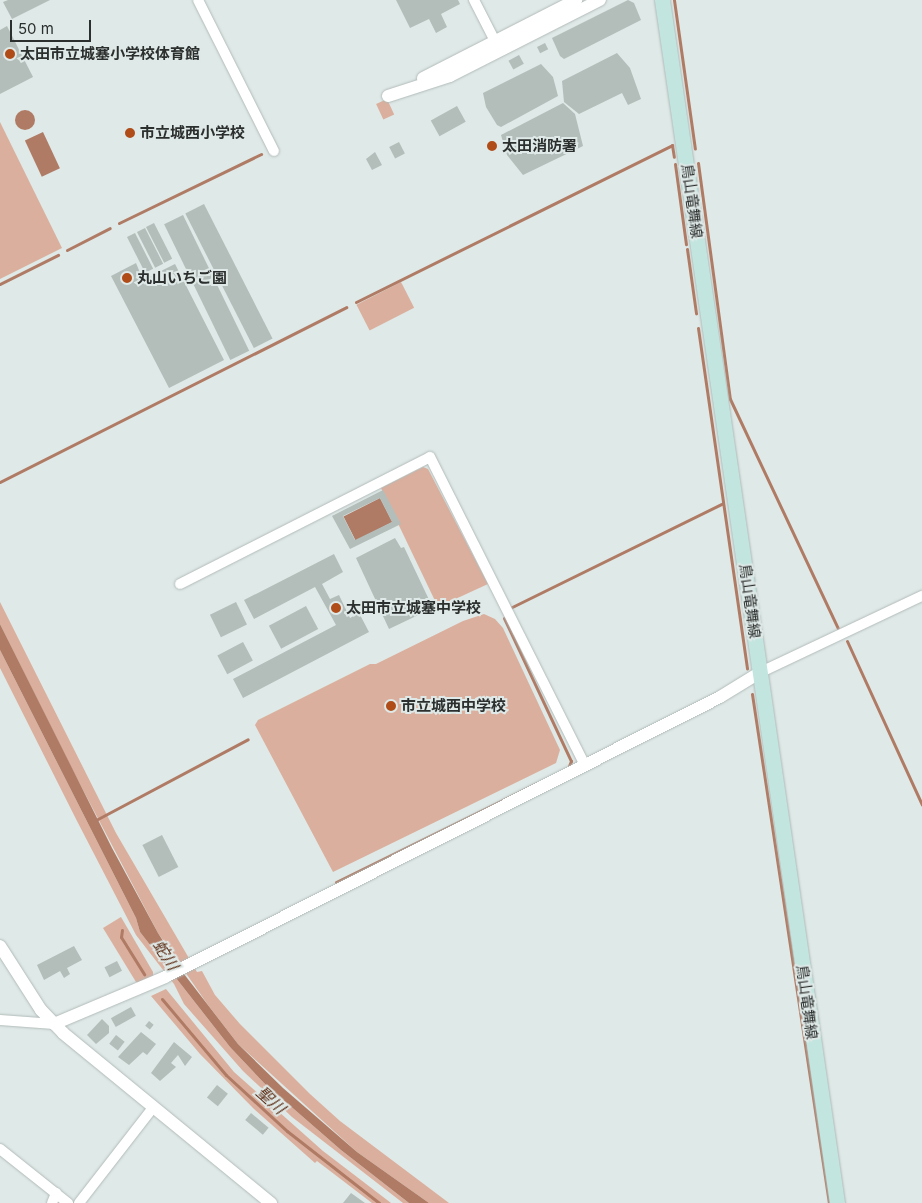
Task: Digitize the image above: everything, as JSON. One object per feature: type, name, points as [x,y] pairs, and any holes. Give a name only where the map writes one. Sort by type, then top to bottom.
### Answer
[{"type":"main road","name":"鳥山竜舞線","points":[[662,0],[837,1203]]},
{"type":"street","points":[[198,0],[274,152]]},
{"type":"street","points":[[474,0],[498,46]]},
{"type":"street","points":[[576,0],[498,46],[450,76],[388,96],[498,46],[600,0]]},
{"type":"street","points":[[180,584],[430,457],[585,765]]},
{"type":"street","points":[[0,1020],[54,1024],[165,977],[720,697],[761,672],[922,596]]},
{"type":"street","points":[[0,946],[41,1010],[54,1024],[152,1109],[271,1203]]},
{"type":"street","points":[[79,1203],[152,1109]]},
{"type":"street","points":[[0,1149],[54,1198],[68,1203]]},
{"type":"shaded area","points":[[387,99],[394,114],[383,119],[376,104]]},
{"type":"shaded area","points":[[0,122],[62,248],[0,279]]},
{"type":"shaded area","points":[[401,282],[414,308],[370,331],[356,305]]},
{"type":"shaded area","points":[[423,467],[428,469],[488,584],[438,607],[381,488]]},
{"type":"shaded area","points":[[0,602],[116,833],[197,972],[202,971],[215,995],[240,1024],[310,1094],[340,1121],[449,1203],[429,1203],[357,1152],[238,1044],[208,1005],[158,933],[71,767],[0,624]]},
{"type":"shaded area","points":[[484,614],[495,619],[503,628],[560,750],[556,763],[333,872],[255,725],[258,720],[370,664],[376,664],[463,621]]},
{"type":"shaded area","points":[[0,650],[136,918],[140,932],[230,1047],[264,1083],[341,1150],[409,1203],[403,1203],[292,1117],[243,1071],[184,1004],[174,984],[136,935],[0,668]]},
{"type":"shaded area","points":[[121,917],[153,972],[153,977],[143,983],[136,982],[103,928]]},
{"type":"shaded area","points":[[166,989],[234,1072],[323,1151],[391,1203],[372,1203],[317,1161],[315,1163],[253,1108],[200,1054],[151,996]]},
{"type":"water","points":[[25,110],[32,113],[35,120],[32,127],[25,130],[18,127],[15,120],[18,113]]},
{"type":"water","points":[[43,132],[60,168],[42,177],[25,140]]},
{"type":"water","points":[[380,498],[392,522],[356,541],[343,517]]},
{"type":"water","name":"蛇川","points":[[0,624],[112,848],[158,933],[184,974],[238,1044],[283,1088],[357,1152],[429,1203],[409,1203],[341,1150],[264,1083],[230,1047],[140,932],[136,918],[0,650]]},
{"type":"building","points":[[8,0],[50,0],[12,19],[3,2]]},
{"type":"building","points":[[396,0],[458,0],[460,4],[441,14],[447,27],[436,33],[429,19],[410,28]]},
{"type":"building","points":[[628,0],[634,3],[641,20],[564,59],[560,56],[552,38]]},
{"type":"building","name":"太田市立城塞小学校体育館","points":[[7,26],[33,77],[0,94],[0,30]]},
{"type":"building","points":[[545,43],[548,49],[540,53],[537,47]]},
{"type":"building","points":[[617,53],[630,68],[641,99],[628,105],[622,93],[579,114],[564,102],[562,81]]},
{"type":"building","points":[[519,55],[524,64],[513,70],[509,61]]},
{"type":"building","points":[[541,64],[553,77],[558,96],[501,127],[497,125],[486,107],[483,93]]},
{"type":"building","points":[[563,103],[575,114],[583,146],[523,175],[507,155],[501,135]]},
{"type":"building","points":[[457,106],[466,122],[439,136],[431,121]]},
{"type":"building","points":[[399,142],[405,154],[395,159],[389,147]]},
{"type":"building","points":[[375,152],[382,165],[372,170],[366,159]]},
{"type":"building","points":[[204,204],[273,339],[254,348],[185,214]]},
{"type":"building","points":[[183,215],[249,351],[230,360],[164,224]]},
{"type":"building","points":[[154,223],[172,259],[164,263],[146,227]]},
{"type":"building","points":[[145,228],[163,264],[155,268],[137,232]]},
{"type":"building","points":[[135,233],[153,269],[145,273],[127,237]]},
{"type":"building","points":[[136,263],[143,280],[175,264],[224,360],[169,388],[111,276]]},
{"type":"building","points":[[383,490],[401,524],[350,549],[332,516]],"holes":[[[380,498],[392,522],[355,540],[343,516]]]},
{"type":"building","points":[[395,538],[401,548],[404,547],[433,608],[389,629],[356,558]]},
{"type":"building","points":[[334,554],[343,572],[322,584],[330,599],[339,595],[350,618],[359,613],[369,632],[243,698],[233,679],[336,625],[315,587],[254,619],[244,600]]},
{"type":"building","points":[[236,602],[247,624],[221,637],[210,615]]},
{"type":"building","points":[[306,606],[318,629],[281,649],[269,626]]},
{"type":"building","points":[[243,642],[253,661],[227,674],[217,656]]},
{"type":"building","points":[[162,835],[178,867],[159,877],[142,845]]},
{"type":"building","points":[[74,946],[82,960],[67,968],[70,974],[64,978],[60,971],[44,980],[37,965]]},
{"type":"building","points":[[117,961],[122,971],[110,977],[105,967]]},
{"type":"building","points":[[131,1007],[136,1016],[116,1027],[111,1018]]},
{"type":"building","points":[[102,1019],[109,1026],[109,1033],[96,1044],[87,1035]]},
{"type":"building","points":[[149,1021],[154,1025],[150,1029],[145,1026]]},
{"type":"building","points":[[141,1032],[156,1044],[147,1055],[143,1052],[129,1065],[118,1057]]},
{"type":"building","points":[[116,1035],[125,1042],[118,1050],[109,1044]]},
{"type":"building","points":[[174,1042],[192,1057],[185,1066],[178,1055],[171,1063],[176,1067],[160,1081],[151,1073]]},
{"type":"building","points":[[217,1085],[228,1094],[218,1106],[207,1097]]},
{"type":"building","points":[[251,1113],[269,1128],[263,1135],[245,1120]]},
{"type":"building","points":[[351,1193],[365,1203],[343,1203]]},
{"type":"waterway","points":[[674,0],[695,149]]},
{"type":"waterway","points":[[356,302],[672,145],[674,157]]},
{"type":"waterway","points":[[119,223],[261,154]]},
{"type":"waterway","points":[[698,163],[730,399],[838,628]]},
{"type":"waterway","points":[[675,164],[686,244]]},
{"type":"waterway","points":[[67,250],[110,228]]},
{"type":"waterway","points":[[687,249],[696,313]]},
{"type":"waterway","points":[[0,284],[58,255]]},
{"type":"waterway","points":[[0,482],[346,307]]},
{"type":"waterway","points":[[698,328],[747,668]]},
{"type":"waterway","points":[[510,608],[723,503]]},
{"type":"waterway","points":[[504,618],[571,761],[569,766]]},
{"type":"waterway","points":[[847,641],[922,805]]},
{"type":"waterway","points":[[752,694],[829,1203]]},
{"type":"waterway","points":[[94,821],[248,739]]},
{"type":"waterway","points":[[336,882],[537,783]]},
{"type":"waterway","name":"聖川","points":[[122,930],[121,937],[144,974]]},
{"type":"waterway","name":"聖川","points":[[162,999],[226,1075],[287,1131],[379,1203]]},
{"type":"place","name":"太田市立城塞小学校体育館","points":[[10,54]]},
{"type":"place","name":"市立城西小学校","points":[[130,133]]},
{"type":"place","name":"太田消防署","points":[[492,146]]},
{"type":"place","name":"丸山いちご園","points":[[127,278]]},
{"type":"place","name":"太田市立城塞中学校","points":[[336,608]]},
{"type":"place","name":"市立城西中学校","points":[[391,706]]}]
